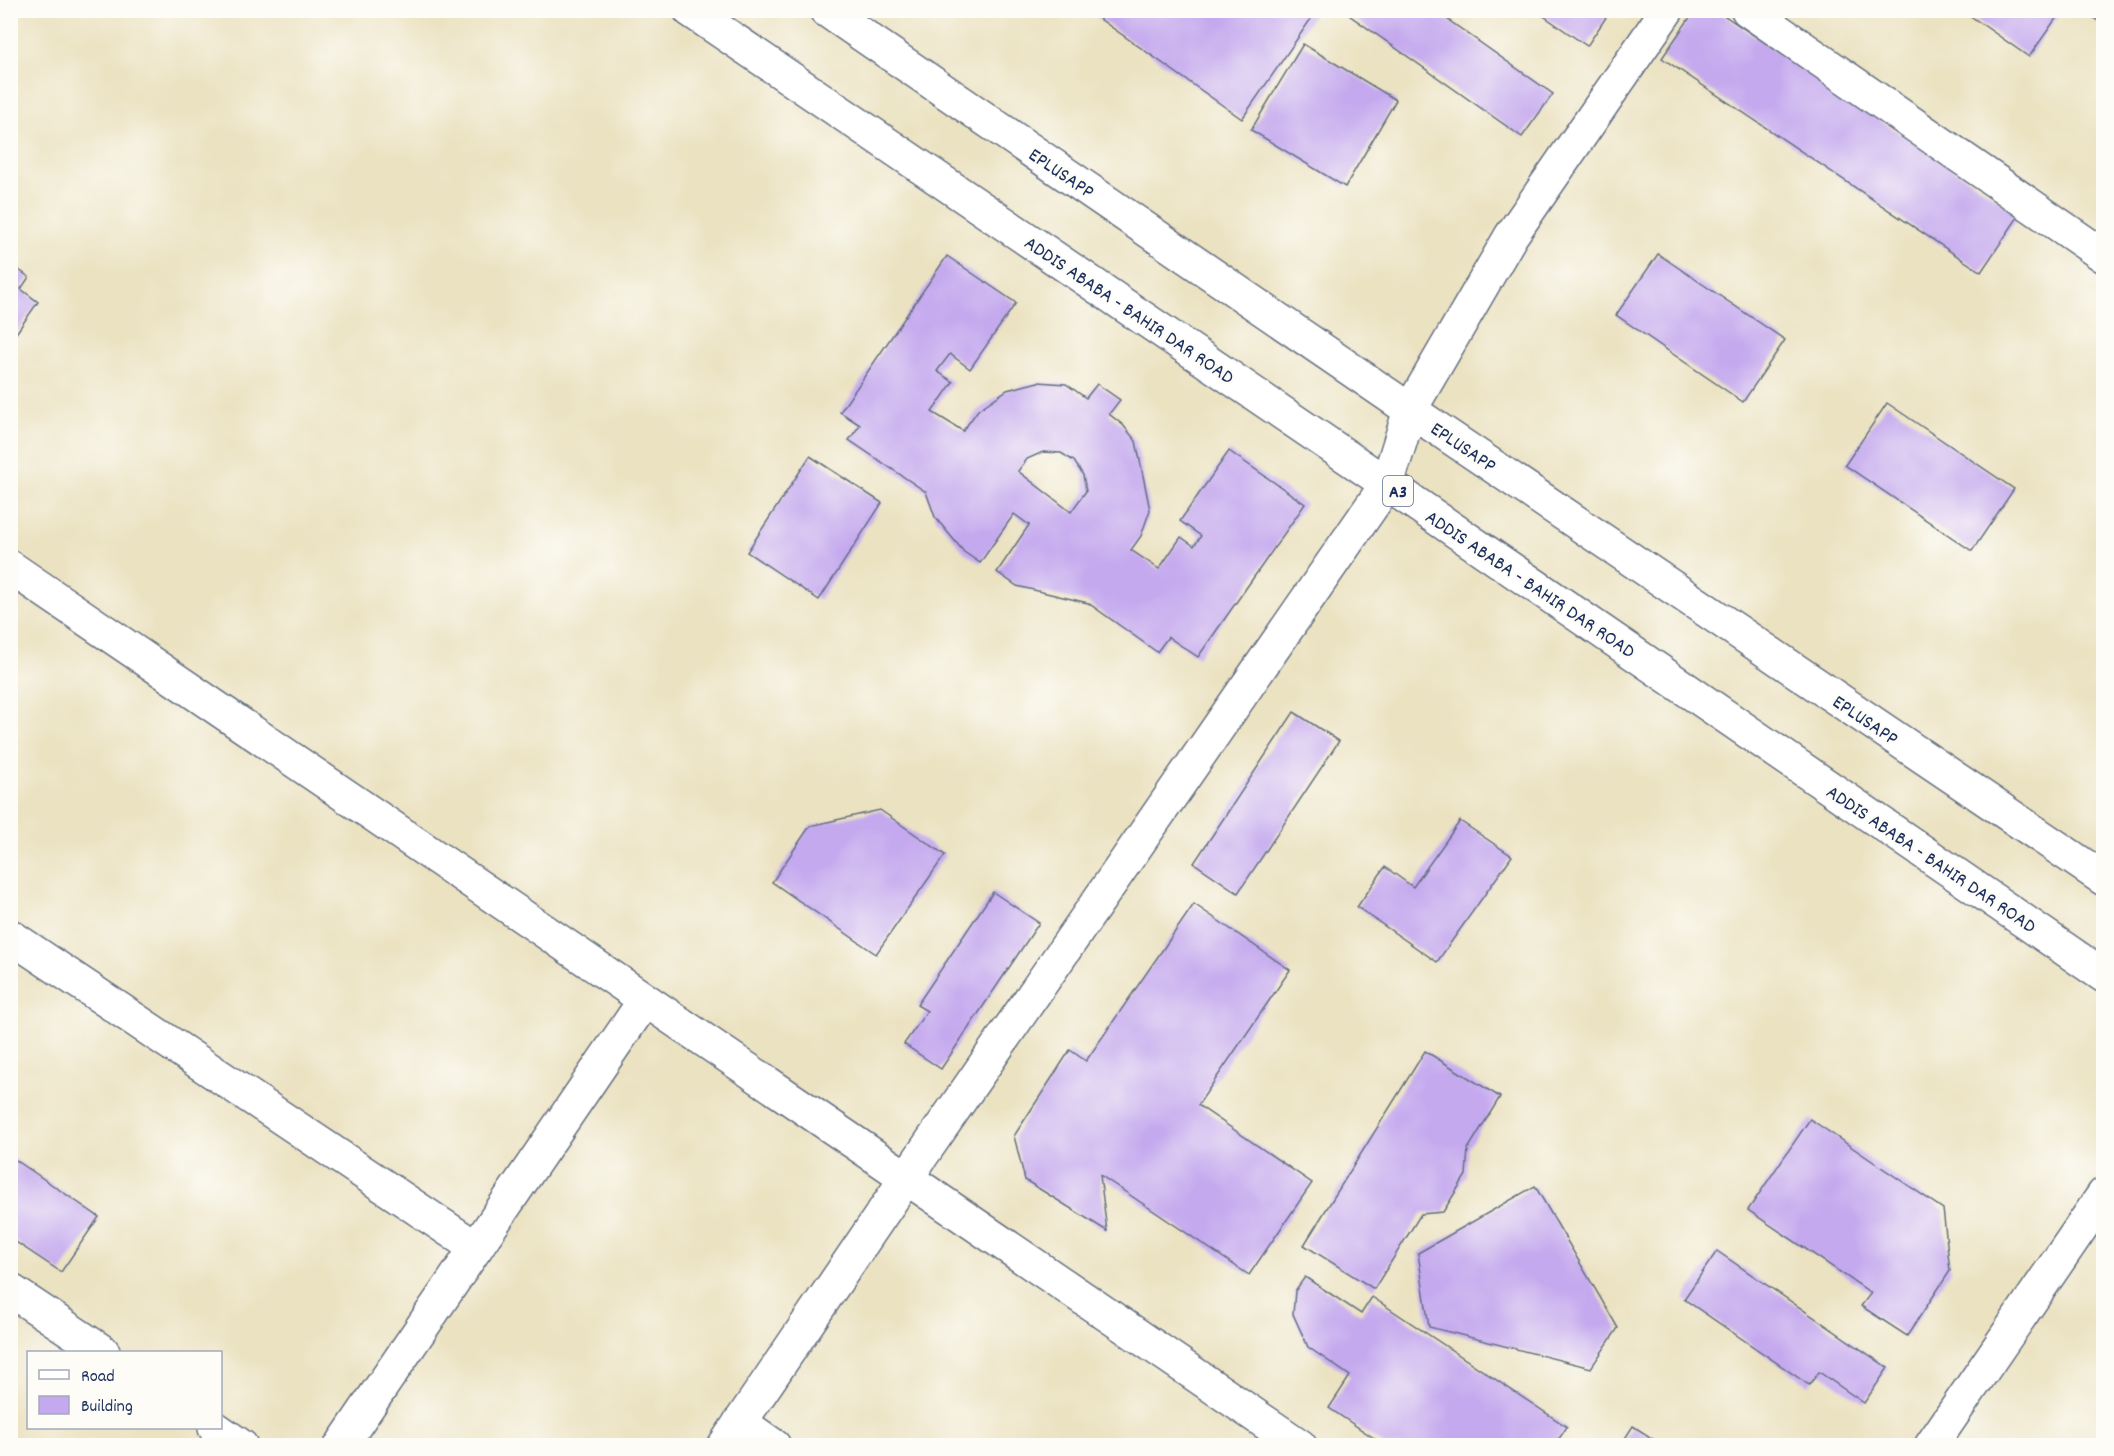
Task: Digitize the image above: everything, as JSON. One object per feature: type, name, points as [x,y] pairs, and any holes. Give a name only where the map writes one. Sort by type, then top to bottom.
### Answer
[{"type":"main road","name":"ADDIS ABABA - BAHIR DAR ROAD","points":[[690,10],[1387,484],[2103,976]]},
{"type":"main road","name":"EPLUSAPP","points":[[826,10],[1410,410],[2103,879]]},
{"type":"main road","points":[[774,1446],[732,1434],[907,1177],[1387,484],[1410,410],[1511,237],[1667,10]]},
{"type":"main road","points":[[1748,10],[2103,256]]},
{"type":"main road","points":[[10,567],[1300,1446]]},
{"type":"main road","points":[[10,936],[476,1248]]},
{"type":"main road","points":[[341,1446],[645,999]]},
{"type":"main road","points":[[1931,1446],[2103,1194]]},
{"type":"main road","points":[[10,1290],[100,1351]]},
{"type":"main road","points":[[216,1429],[241,1446]]},
{"type":"building","points":[[1087,10],[1317,10],[1242,119]]},
{"type":"building","points":[[1353,10],[1434,10],[1553,94],[1522,137],[1349,15]]},
{"type":"building","points":[[1535,10],[1611,10],[1587,46]]},
{"type":"building","points":[[1695,10],[1716,10],[2020,214],[1981,272],[1662,58]]},
{"type":"building","points":[[1962,10],[2062,10],[2029,57]]},
{"type":"building","points":[[2082,10],[2104,10],[2104,25]]},
{"type":"building","points":[[1303,44],[1396,100],[1345,187],[1251,130]]},
{"type":"building","points":[[1658,254],[1785,340],[1743,402],[1616,315]]},
{"type":"building","points":[[947,256],[1016,303],[970,369],[950,354],[937,371],[953,382],[932,412],[963,431],[978,410],[1007,390],[1038,382],[1066,384],[1086,398],[1097,384],[1120,400],[1109,414],[1123,425],[1136,441],[1150,510],[1141,536],[1131,550],[1159,569],[1181,537],[1194,546],[1201,536],[1180,521],[1229,451],[1305,504],[1198,657],[1168,637],[1157,652],[1088,603],[1017,586],[997,572],[1029,525],[1014,514],[980,563],[964,552],[935,517],[926,492],[849,440],[860,425],[840,412]],"holes":[[[1043,452],[1061,453],[1074,461],[1083,475],[1086,491],[1071,512],[1018,471],[1027,459]]]},
{"type":"building","points":[[10,264],[29,277],[21,289],[38,302],[10,342]]},
{"type":"building","points":[[1887,403],[2014,489],[1972,551],[1845,465]]},
{"type":"building","points":[[810,456],[882,503],[819,600],[747,552]]},
{"type":"building","points":[[1294,712],[1339,741],[1238,893],[1194,863]]},
{"type":"building","points":[[880,810],[945,855],[876,954],[772,882],[810,826]]},
{"type":"building","points":[[1460,821],[1512,856],[1437,962],[1357,907],[1385,867],[1413,887]]},
{"type":"building","points":[[993,892],[1039,923],[941,1069],[904,1044],[927,1011],[917,1005]]},
{"type":"building","points":[[1194,904],[1290,970],[1198,1105],[1312,1183],[1249,1275],[1100,1175],[1107,1231],[1025,1180],[1014,1136],[1070,1050],[1086,1061]]},
{"type":"building","points":[[1425,1051],[1500,1097],[1468,1149],[1466,1175],[1443,1212],[1421,1214],[1374,1289],[1304,1245]]},
{"type":"building","points":[[1810,1119],[1943,1209],[1950,1271],[1907,1336],[1861,1306],[1871,1293],[1748,1210]]},
{"type":"building","points":[[10,1156],[99,1217],[61,1272],[10,1238]]},
{"type":"building","points":[[1535,1186],[1618,1328],[1591,1368],[1429,1327],[1418,1253]]},
{"type":"building","points":[[1717,1251],[1888,1368],[1864,1403],[1819,1372],[1809,1385],[1684,1299]]},
{"type":"building","points":[[1305,1277],[1361,1314],[1372,1297],[1567,1427],[1554,1446],[1386,1446],[1329,1408],[1350,1376],[1308,1347],[1293,1314],[1295,1291]]},
{"type":"building","points":[[1633,1426],[1664,1446],[1620,1446]]}]
